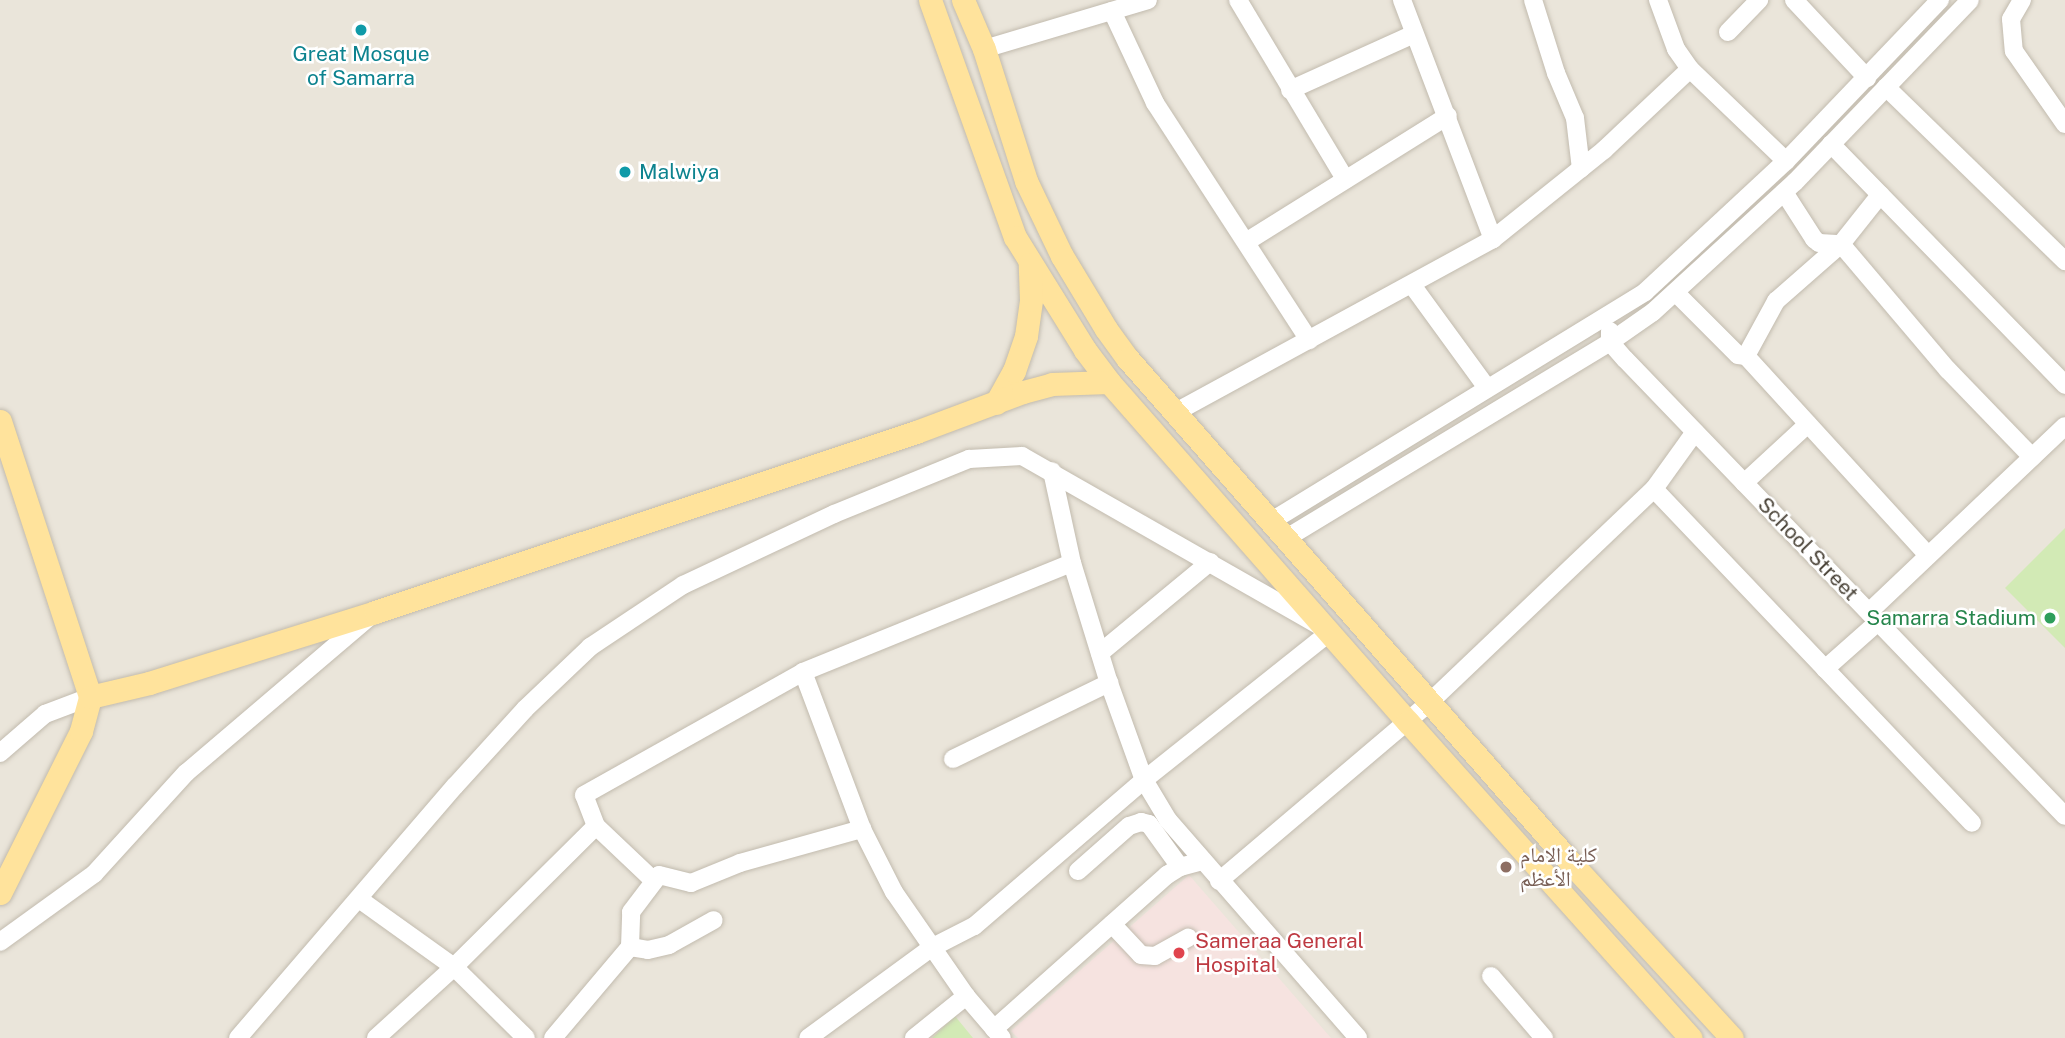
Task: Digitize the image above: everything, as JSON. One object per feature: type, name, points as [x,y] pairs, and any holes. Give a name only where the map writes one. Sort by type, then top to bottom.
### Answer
[{"type":"main road","points":[[930,0],[1005,214],[1030,264],[1085,350],[1109,382],[1408,722],[1691,1038]]},
{"type":"main road","points":[[963,0],[984,49],[1026,181],[1062,256],[1106,329],[1278,530],[1570,862],[1732,1038]]},
{"type":"main road","points":[[966,102],[997,92]]},
{"type":"main road","points":[[996,403],[1014,371],[1026,336],[1031,300],[1030,264]]},
{"type":"main road","points":[[90,697],[149,683],[375,612],[1052,384],[1109,382]]},
{"type":"main road","points":[[0,421],[90,697],[81,731],[0,893]]},
{"type":"street","points":[[984,49],[1148,0]]},
{"type":"street","points":[[1238,0],[1345,179]]},
{"type":"street","points":[[1402,0],[1493,239]]},
{"type":"street","points":[[1533,0],[1556,73],[1575,118],[1581,169]]},
{"type":"street","points":[[1658,0],[1676,49],[1690,69],[1786,162]]},
{"type":"street","points":[[1728,32],[1759,0]]},
{"type":"street","points":[[1794,0],[1867,78]]},
{"type":"street","points":[[1278,530],[1488,388],[1615,312],[1668,273],[1786,162],[1940,0]]},
{"type":"street","points":[[1278,530],[1610,342],[1677,294],[1784,192],[1970,0]]},
{"type":"street","points":[[2021,0],[2011,19],[2014,51],[2065,124]]},
{"type":"street","points":[[1112,10],[1155,103],[1309,340]]},
{"type":"street","points":[[1290,90],[1413,34]]},
{"type":"street","points":[[1176,412],[1493,239],[1581,169],[1690,69]]},
{"type":"street","points":[[1886,87],[2065,261]]},
{"type":"street","points":[[1247,242],[1448,116]]},
{"type":"street","points":[[1831,144],[2065,385]]},
{"type":"street","points":[[1784,192],[1814,239],[1819,243],[1841,244],[1948,370],[2032,457]]},
{"type":"street","points":[[1746,356],[1776,301],[1841,244],[1880,195]]},
{"type":"street","points":[[1412,285],[1488,388]]},
{"type":"street","points":[[1677,294],[1738,355],[1746,356],[1928,555]]},
{"type":"street","points":[[1610,342],[1609,332],[1615,312]]},
{"type":"street","name":"School Street","points":[[1610,342],[2065,816]]},
{"type":"street","points":[[1744,483],[1808,424]]},
{"type":"street","points":[[1825,669],[1928,555],[2065,426]]},
{"type":"street","points":[[1219,881],[1430,702],[1654,489],[1696,432]]},
{"type":"street","points":[[238,1038],[525,709],[590,647],[683,585],[845,509],[969,459],[1022,456],[1330,632],[1144,779],[974,926],[931,948],[808,1038]]},
{"type":"street","points":[[1052,471],[1072,563],[1109,683],[1144,779],[1168,820],[1358,1038]]},
{"type":"street","points":[[1654,489],[1972,823]]},
{"type":"street","points":[[1100,653],[1210,562]]},
{"type":"street","points":[[654,881],[596,826],[584,795],[803,672],[1072,563]]},
{"type":"street","points":[[0,942],[94,874],[186,773],[375,612]]},
{"type":"street","points":[[803,672],[862,828],[894,892],[966,996],[998,1033],[1112,924],[1180,867],[1202,861]]},
{"type":"street","points":[[953,759],[1109,683]]},
{"type":"street","points":[[0,753],[45,714],[90,697]]},
{"type":"street","points":[[1078,871],[1129,826],[1141,822],[1149,824],[1180,867]]},
{"type":"street","points":[[376,1038],[454,967],[596,826]]},
{"type":"street","points":[[553,1038],[630,947],[631,912],[659,875],[691,883],[740,863],[862,828]]},
{"type":"street","points":[[359,899],[454,967],[526,1038]]},
{"type":"street","points":[[630,947],[648,950],[669,945],[713,920]]},
{"type":"street","points":[[1112,924],[1142,955],[1155,956],[1188,938]]},
{"type":"street","points":[[1491,976],[1544,1038]]},
{"type":"street","points":[[914,1038],[966,996]]},
{"type":"shaded area","points":[[0,0],[2065,0],[2065,1038],[0,1038]]},
{"type":"shaded area","name":"Sameraa General Hospital","points":[[1189,875],[1331,1038],[1018,1038],[1011,1031]]},
{"type":"green space","name":"Samarra Stadium","points":[[2065,528],[2065,648],[2005,588]]},
{"type":"green space","points":[[955,1016],[973,1038],[932,1038]]},
{"type":"place","name":"Great Mosque of Samarra","points":[[361,30]]},
{"type":"place","name":"Malwiya","points":[[625,172]]},
{"type":"place","name":"Samarra Stadium","points":[[2050,618]]},
{"type":"place","name":"كلية الامام الأعظم","points":[[1506,867]]},
{"type":"place","name":"Sameraa General Hospital","points":[[1179,953]]}]
